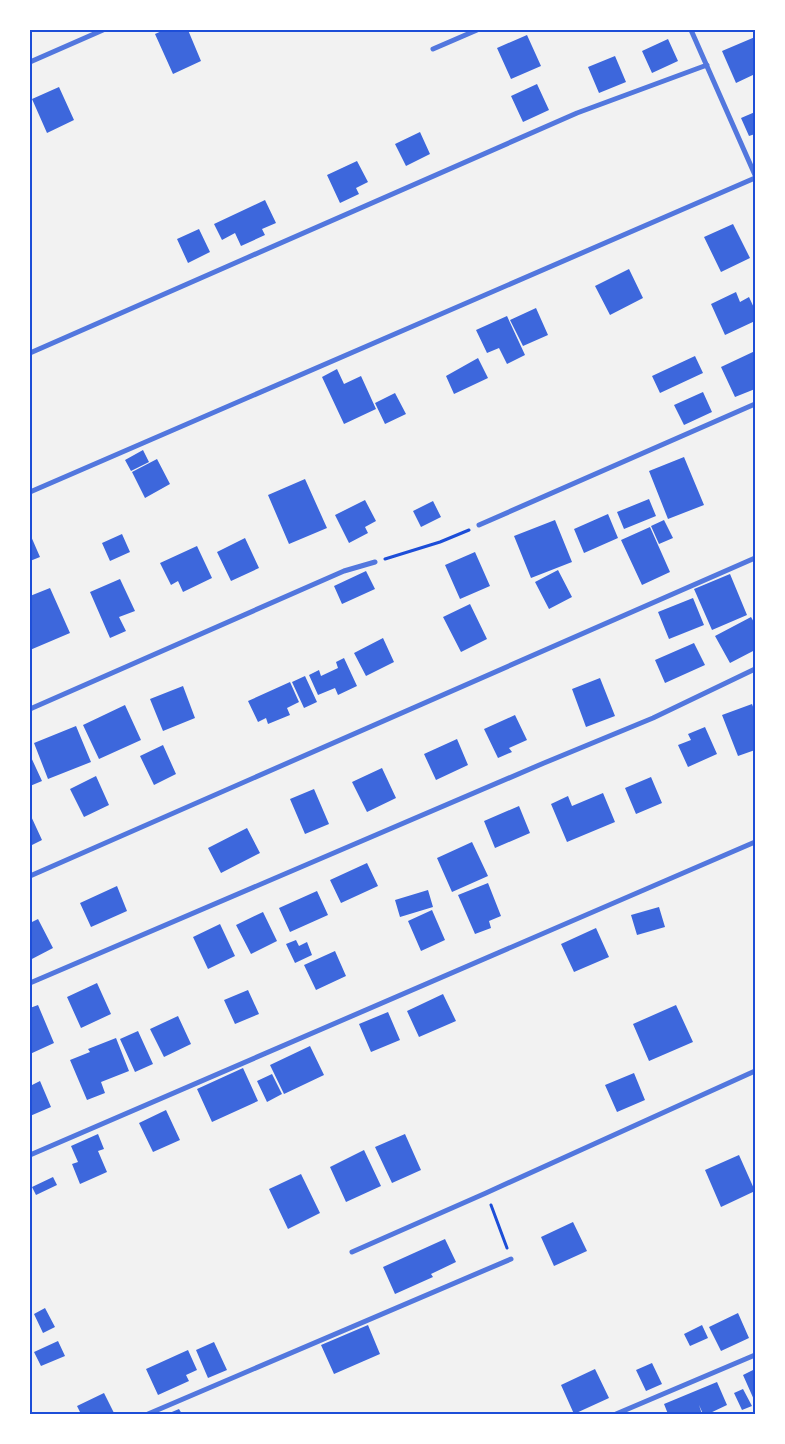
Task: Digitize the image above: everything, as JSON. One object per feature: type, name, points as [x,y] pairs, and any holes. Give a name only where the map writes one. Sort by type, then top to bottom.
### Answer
[{"type":"street","points":[[30,62],[103,30]]},
{"type":"street","points":[[433,49],[477,30]]},
{"type":"street","points":[[30,492],[755,176],[691,30]]},
{"type":"street","points":[[30,353],[577,113],[707,65]]},
{"type":"street","points":[[479,525],[755,404]]},
{"type":"street","points":[[30,876],[755,558]]},
{"type":"street","points":[[30,709],[344,571],[375,562]]},
{"type":"street","points":[[30,983],[653,718],[755,669]]},
{"type":"street","points":[[30,1155],[755,842]]},
{"type":"street","points":[[352,1252],[755,1071]]},
{"type":"street","points":[[148,1414],[511,1259]]},
{"type":"street","points":[[616,1414],[755,1355]]},
{"type":"path","points":[[375,562],[440,542],[479,525]]},
{"type":"path","points":[[486,1193],[511,1259]]},
{"type":"building","points":[[164,30],[188,30],[201,61],[173,74],[155,34]]},
{"type":"building","points":[[527,35],[541,66],[511,79],[497,48]]},
{"type":"building","points":[[755,37],[755,74],[736,83],[722,51]]},
{"type":"building","points":[[668,39],[678,61],[652,73],[642,51]]},
{"type":"building","points":[[615,56],[626,82],[599,93],[588,67]]},
{"type":"building","points":[[537,84],[549,110],[523,122],[511,96]]},
{"type":"building","points":[[59,87],[74,120],[47,133],[32,99]]},
{"type":"building","points":[[755,112],[755,134],[749,136],[741,118]]},
{"type":"building","points":[[420,132],[430,154],[406,166],[395,144]]},
{"type":"building","points":[[357,161],[368,182],[356,188],[359,194],[340,203],[327,175]]},
{"type":"building","points":[[265,200],[276,223],[262,229],[265,235],[241,246],[235,233],[222,240],[214,224]]},
{"type":"building","points":[[733,224],[750,258],[721,272],[704,237]]},
{"type":"building","points":[[199,229],[210,252],[188,263],[177,239]]},
{"type":"building","points":[[629,269],[643,298],[610,315],[595,286]]},
{"type":"building","points":[[736,292],[740,302],[749,297],[755,310],[755,321],[725,335],[711,304]]},
{"type":"building","points":[[536,308],[548,335],[523,346],[510,320]]},
{"type":"building","points":[[507,316],[525,355],[507,364],[499,348],[487,353],[476,330]]},
{"type":"building","points":[[755,351],[755,389],[735,397],[721,367]]},
{"type":"building","points":[[695,356],[703,373],[660,393],[652,376]]},
{"type":"building","points":[[478,358],[488,378],[454,394],[446,376]]},
{"type":"building","points":[[337,369],[344,384],[361,376],[376,409],[344,424],[322,377]]},
{"type":"building","points":[[703,392],[712,412],[684,425],[674,405]]},
{"type":"building","points":[[395,393],[406,414],[385,424],[375,403]]},
{"type":"building","points":[[143,450],[149,462],[131,471],[125,460]]},
{"type":"building","points":[[684,457],[704,505],[668,519],[649,471]]},
{"type":"building","points":[[157,459],[170,484],[145,498],[132,472]]},
{"type":"building","points":[[305,479],[327,528],[289,544],[268,495]]},
{"type":"building","points":[[649,499],[656,516],[624,529],[617,512]]},
{"type":"building","points":[[365,500],[376,521],[365,527],[368,533],[349,543],[335,515]]},
{"type":"building","points":[[433,501],[441,517],[421,527],[413,511]]},
{"type":"building","points":[[608,514],[618,538],[584,553],[574,529]]},
{"type":"building","points":[[555,520],[572,562],[531,578],[514,536]]},
{"type":"building","points":[[664,520],[673,538],[659,544],[651,526]]},
{"type":"building","points":[[650,527],[670,572],[642,585],[621,540]]},
{"type":"building","points":[[30,534],[40,557],[30,561]]},
{"type":"building","points":[[122,534],[130,552],[110,561],[102,543]]},
{"type":"building","points":[[245,538],[259,568],[231,581],[217,552]]},
{"type":"building","points":[[197,546],[212,578],[183,592],[178,581],[171,585],[160,563]]},
{"type":"building","points":[[475,552],[490,586],[460,599],[445,565]]},
{"type":"building","points":[[558,570],[572,597],[549,609],[535,582]]},
{"type":"building","points":[[366,571],[375,589],[342,604],[334,586]]},
{"type":"building","points":[[730,574],[747,615],[712,630],[694,589]]},
{"type":"building","points":[[120,579],[135,611],[119,617],[126,631],[110,638],[90,592]]},
{"type":"building","points":[[50,588],[70,633],[30,650],[30,596]]},
{"type":"building","points":[[693,598],[704,625],[669,639],[658,612]]},
{"type":"building","points":[[470,604],[487,639],[461,652],[443,617]]},
{"type":"building","points":[[751,617],[755,624],[755,650],[730,663],[715,636]]},
{"type":"building","points":[[383,638],[394,662],[366,676],[354,653]]},
{"type":"building","points":[[694,643],[705,665],[665,683],[655,660]]},
{"type":"building","points":[[344,658],[357,686],[338,695],[335,688],[318,695],[309,675],[319,670],[321,676],[338,668],[336,662]]},
{"type":"building","points":[[305,676],[317,702],[304,708],[292,682]]},
{"type":"building","points":[[600,678],[615,716],[586,727],[572,689]]},
{"type":"building","points":[[290,682],[299,702],[287,708],[290,715],[268,724],[266,718],[258,722],[248,701]]},
{"type":"building","points":[[183,686],[195,718],[163,731],[150,699]]},
{"type":"building","points":[[752,704],[755,712],[755,750],[738,756],[722,715]]},
{"type":"building","points":[[125,705],[141,740],[99,759],[83,725]]},
{"type":"building","points":[[515,715],[527,740],[509,748],[512,752],[498,758],[484,729]]},
{"type":"building","points":[[76,726],[91,762],[48,779],[34,743]]},
{"type":"building","points":[[705,727],[717,754],[688,767],[678,745],[691,740],[688,734]]},
{"type":"building","points":[[457,739],[468,765],[436,780],[424,754]]},
{"type":"building","points":[[163,745],[176,774],[154,785],[140,756]]},
{"type":"building","points":[[30,755],[42,781],[30,786]]},
{"type":"building","points":[[382,768],[396,798],[367,812],[352,782]]},
{"type":"building","points":[[96,776],[109,805],[84,817],[70,789]]},
{"type":"building","points":[[651,777],[662,803],[636,814],[625,788]]},
{"type":"building","points":[[314,789],[329,824],[305,834],[290,799]]},
{"type":"building","points":[[603,793],[615,822],[567,842],[551,804],[568,796],[572,806]]},
{"type":"building","points":[[519,806],[530,833],[495,848],[484,821]]},
{"type":"building","points":[[30,814],[42,840],[30,846]]},
{"type":"building","points":[[247,828],[260,853],[221,873],[208,848]]},
{"type":"building","points":[[472,842],[488,876],[452,892],[437,858]]},
{"type":"building","points":[[367,863],[378,886],[341,903],[330,880]]},
{"type":"building","points":[[488,883],[501,916],[489,921],[491,928],[475,934],[458,895]]},
{"type":"building","points":[[117,886],[127,911],[91,927],[80,903]]},
{"type":"building","points":[[428,890],[433,907],[400,917],[395,900]]},
{"type":"building","points":[[317,891],[328,915],[290,932],[279,908]]},
{"type":"building","points":[[659,907],[665,927],[637,935],[631,915]]},
{"type":"building","points":[[432,910],[445,940],[421,951],[408,921]]},
{"type":"building","points":[[263,912],[277,941],[251,954],[236,925]]},
{"type":"building","points":[[38,919],[53,948],[30,960],[30,923]]},
{"type":"building","points":[[220,924],[235,956],[208,969],[193,937]]},
{"type":"building","points":[[596,928],[609,957],[574,972],[561,944]]},
{"type":"building","points":[[296,940],[299,946],[307,942],[312,955],[295,963],[286,944]]},
{"type":"building","points":[[335,951],[346,976],[316,990],[304,965]]},
{"type":"building","points":[[97,983],[111,1014],[81,1028],[67,997]]},
{"type":"building","points":[[248,990],[259,1014],[235,1024],[224,1000]]},
{"type":"building","points":[[443,994],[456,1021],[419,1037],[407,1011]]},
{"type":"building","points":[[38,1005],[54,1043],[30,1054],[30,1008]]},
{"type":"building","points":[[676,1005],[693,1042],[649,1061],[633,1024]]},
{"type":"building","points":[[388,1012],[400,1040],[371,1052],[359,1024]]},
{"type":"building","points":[[178,1016],[191,1044],[164,1057],[150,1029]]},
{"type":"building","points":[[138,1031],[153,1064],[135,1072],[120,1039]]},
{"type":"building","points":[[116,1038],[129,1071],[101,1082],[105,1093],[87,1100],[70,1060],[90,1052],[88,1049]]},
{"type":"building","points":[[310,1046],[324,1075],[284,1094],[270,1065]]},
{"type":"building","points":[[243,1068],[258,1101],[212,1122],[197,1089]]},
{"type":"building","points":[[634,1073],[645,1100],[617,1112],[605,1085]]},
{"type":"building","points":[[272,1074],[282,1094],[267,1102],[257,1081]]},
{"type":"building","points":[[40,1081],[51,1107],[30,1116],[30,1086]]},
{"type":"building","points":[[166,1110],[180,1140],[153,1152],[139,1123]]},
{"type":"building","points":[[98,1134],[104,1149],[98,1151],[107,1172],[80,1184],[72,1164],[78,1162],[71,1146]]},
{"type":"building","points":[[405,1134],[421,1170],[392,1183],[375,1147]]},
{"type":"building","points":[[364,1150],[381,1186],[346,1202],[330,1167]]},
{"type":"building","points":[[739,1155],[755,1191],[721,1207],[705,1170]]},
{"type":"building","points":[[301,1174],[320,1213],[288,1229],[269,1189]]},
{"type":"building","points":[[53,1177],[57,1185],[36,1195],[32,1187]]},
{"type":"building","points":[[573,1222],[587,1251],[554,1266],[541,1237]]},
{"type":"building","points":[[445,1239],[456,1262],[431,1274],[433,1277],[395,1294],[383,1267]]},
{"type":"building","points":[[45,1308],[55,1327],[43,1333],[34,1314]]},
{"type":"building","points":[[738,1313],[749,1338],[721,1351],[709,1327]]},
{"type":"building","points":[[368,1325],[380,1354],[334,1374],[321,1345]]},
{"type":"building","points":[[702,1325],[708,1338],[690,1346],[684,1334]]},
{"type":"building","points":[[58,1341],[65,1356],[41,1366],[34,1352]]},
{"type":"building","points":[[214,1342],[227,1370],[208,1378],[196,1350]]},
{"type":"building","points":[[188,1350],[197,1370],[186,1375],[189,1381],[158,1395],[146,1369]]},
{"type":"building","points":[[652,1363],[662,1384],[646,1391],[636,1370]]},
{"type":"building","points":[[595,1369],[609,1398],[574,1414],[561,1385]]},
{"type":"building","points":[[755,1369],[755,1402],[743,1375]]},
{"type":"building","points":[[717,1382],[727,1405],[708,1414],[703,1414],[699,1405],[702,1414],[668,1414],[664,1404]]},
{"type":"building","points":[[743,1389],[752,1406],[742,1410],[734,1393]]},
{"type":"building","points":[[104,1393],[114,1413],[81,1414],[77,1406]]},
{"type":"building","points":[[179,1409],[182,1414],[167,1414]]}]
